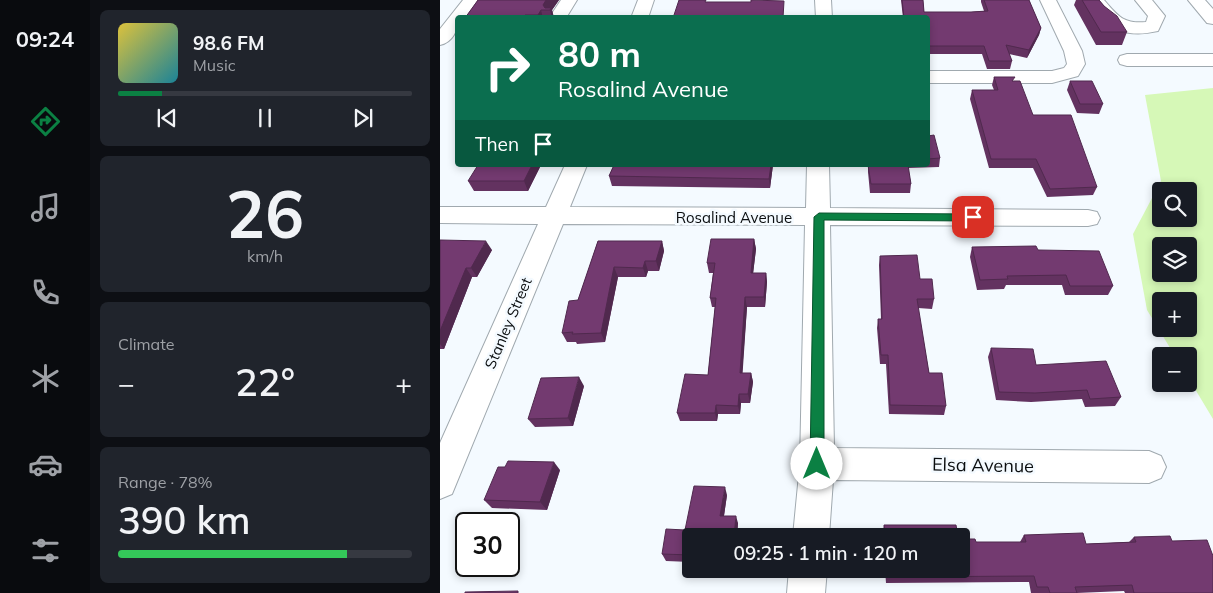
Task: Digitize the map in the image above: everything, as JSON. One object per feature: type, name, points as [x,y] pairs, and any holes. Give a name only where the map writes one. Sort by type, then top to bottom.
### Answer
[{"type":"street","points":[[559,15],[569,0]]},
{"type":"street","points":[[640,15],[646,0]]},
{"type":"street","points":[[823,0],[824,15]]},
{"type":"street","points":[[930,77],[1052,77],[1071,72],[1076,64],[1073,51],[1048,0]]},
{"type":"street","points":[[1095,0],[1118,26],[1131,30],[1152,28],[1157,16],[1143,0]]},
{"type":"street","points":[[1196,0],[1213,19]]},
{"type":"street","points":[[440,12],[463,12]]},
{"type":"street","points":[[448,35],[455,24]]},
{"type":"street","points":[[1127,60],[1213,60]]},
{"type":"street","name":"Stanley Street","points":[[440,482],[575,167]]},
{"type":"street","points":[[812,528],[817,464],[818,167]]},
{"type":"street","name":"Rosalind Avenue","points":[[440,215],[1088,218]]},
{"type":"street","name":"Elsa Avenue","points":[[817,464],[1148,467]]},
{"type":"street","points":[[806,593],[807,578]]},
{"type":"green space","points":[[1213,88],[1213,419],[1197,392],[1197,347],[1170,347],[1163,337],[1197,337],[1197,292],[1152,292],[1152,318],[1147,310],[1133,234],[1152,198],[1152,227],[1197,227],[1197,182],[1161,181],[1145,95]]},
{"type":"building","points":[[478,0],[546,0],[543,5],[545,8],[551,8],[550,10],[541,10],[538,15],[467,15]]},
{"type":"building","points":[[679,0],[706,0],[705,2],[784,1],[783,15],[674,15]]},
{"type":"building","points":[[902,0],[923,0],[924,12],[971,12],[988,11],[984,0],[1029,0],[1041,28],[1029,50],[1006,45],[1012,61],[989,61],[984,46],[930,46],[930,15],[904,15]]},
{"type":"building","points":[[1082,0],[1099,0],[1117,16],[1127,32],[1101,32]]},
{"type":"building","points":[[994,77],[1015,77],[1012,81],[1020,81],[1033,115],[1071,115],[1097,187],[1050,189],[1036,159],[991,159],[972,90],[998,90]]},
{"type":"building","points":[[1070,81],[1092,81],[1103,104],[1080,104]]},
{"type":"building","points":[[934,135],[940,158],[930,159],[930,136]]},
{"type":"building","points":[[477,167],[531,167],[524,181],[468,181]]},
{"type":"building","points":[[613,167],[771,167],[769,179],[609,176]]},
{"type":"building","points":[[868,167],[908,167],[911,184],[871,184]]},
{"type":"building","points":[[711,239],[754,239],[751,273],[766,273],[764,297],[745,297],[740,373],[751,373],[748,394],[739,394],[738,406],[716,405],[715,413],[677,413],[685,374],[708,375],[716,298],[710,298],[715,263],[707,263]]},
{"type":"building","points":[[440,240],[486,241],[471,268],[466,268],[440,331]]},
{"type":"building","points":[[598,241],[662,241],[656,261],[645,261],[643,268],[614,267],[601,333],[562,333],[569,301],[578,300]]},
{"type":"building","points":[[1036,246],[1038,250],[1099,251],[1113,286],[1070,286],[1066,275],[1007,276],[1008,279],[980,280],[972,247]]},
{"type":"building","points":[[917,255],[920,279],[932,279],[934,299],[917,299],[929,373],[942,373],[946,406],[890,405],[888,355],[881,355],[878,319],[882,319],[880,256]]},
{"type":"building","points":[[991,348],[1033,349],[1036,365],[1106,361],[1121,397],[1090,399],[1087,390],[1035,393],[999,392]]},
{"type":"building","points":[[579,377],[568,418],[528,419],[541,378]]},
{"type":"building","points":[[508,461],[554,462],[540,502],[484,500],[498,467],[505,467]]},
{"type":"building","points":[[694,486],[725,487],[720,516],[736,516],[735,528],[685,528]]},
{"type":"building","points":[[884,525],[956,525],[957,528],[884,528]]},
{"type":"building","points":[[666,529],[682,530],[682,555],[662,554]]},
{"type":"building","points":[[1083,533],[1086,544],[1136,542],[1134,537],[1170,536],[1172,541],[1207,540],[1213,556],[1213,593],[1134,593],[1132,585],[1075,587],[1077,593],[1050,593],[1048,587],[1037,587],[1034,576],[970,576],[970,539],[975,539],[976,542],[1026,542],[1024,535]]},
{"type":"building","points":[[518,591],[518,593],[465,593],[465,592]]},
{"type":"route","points":[[817,464],[819,217],[973,217]]}]
